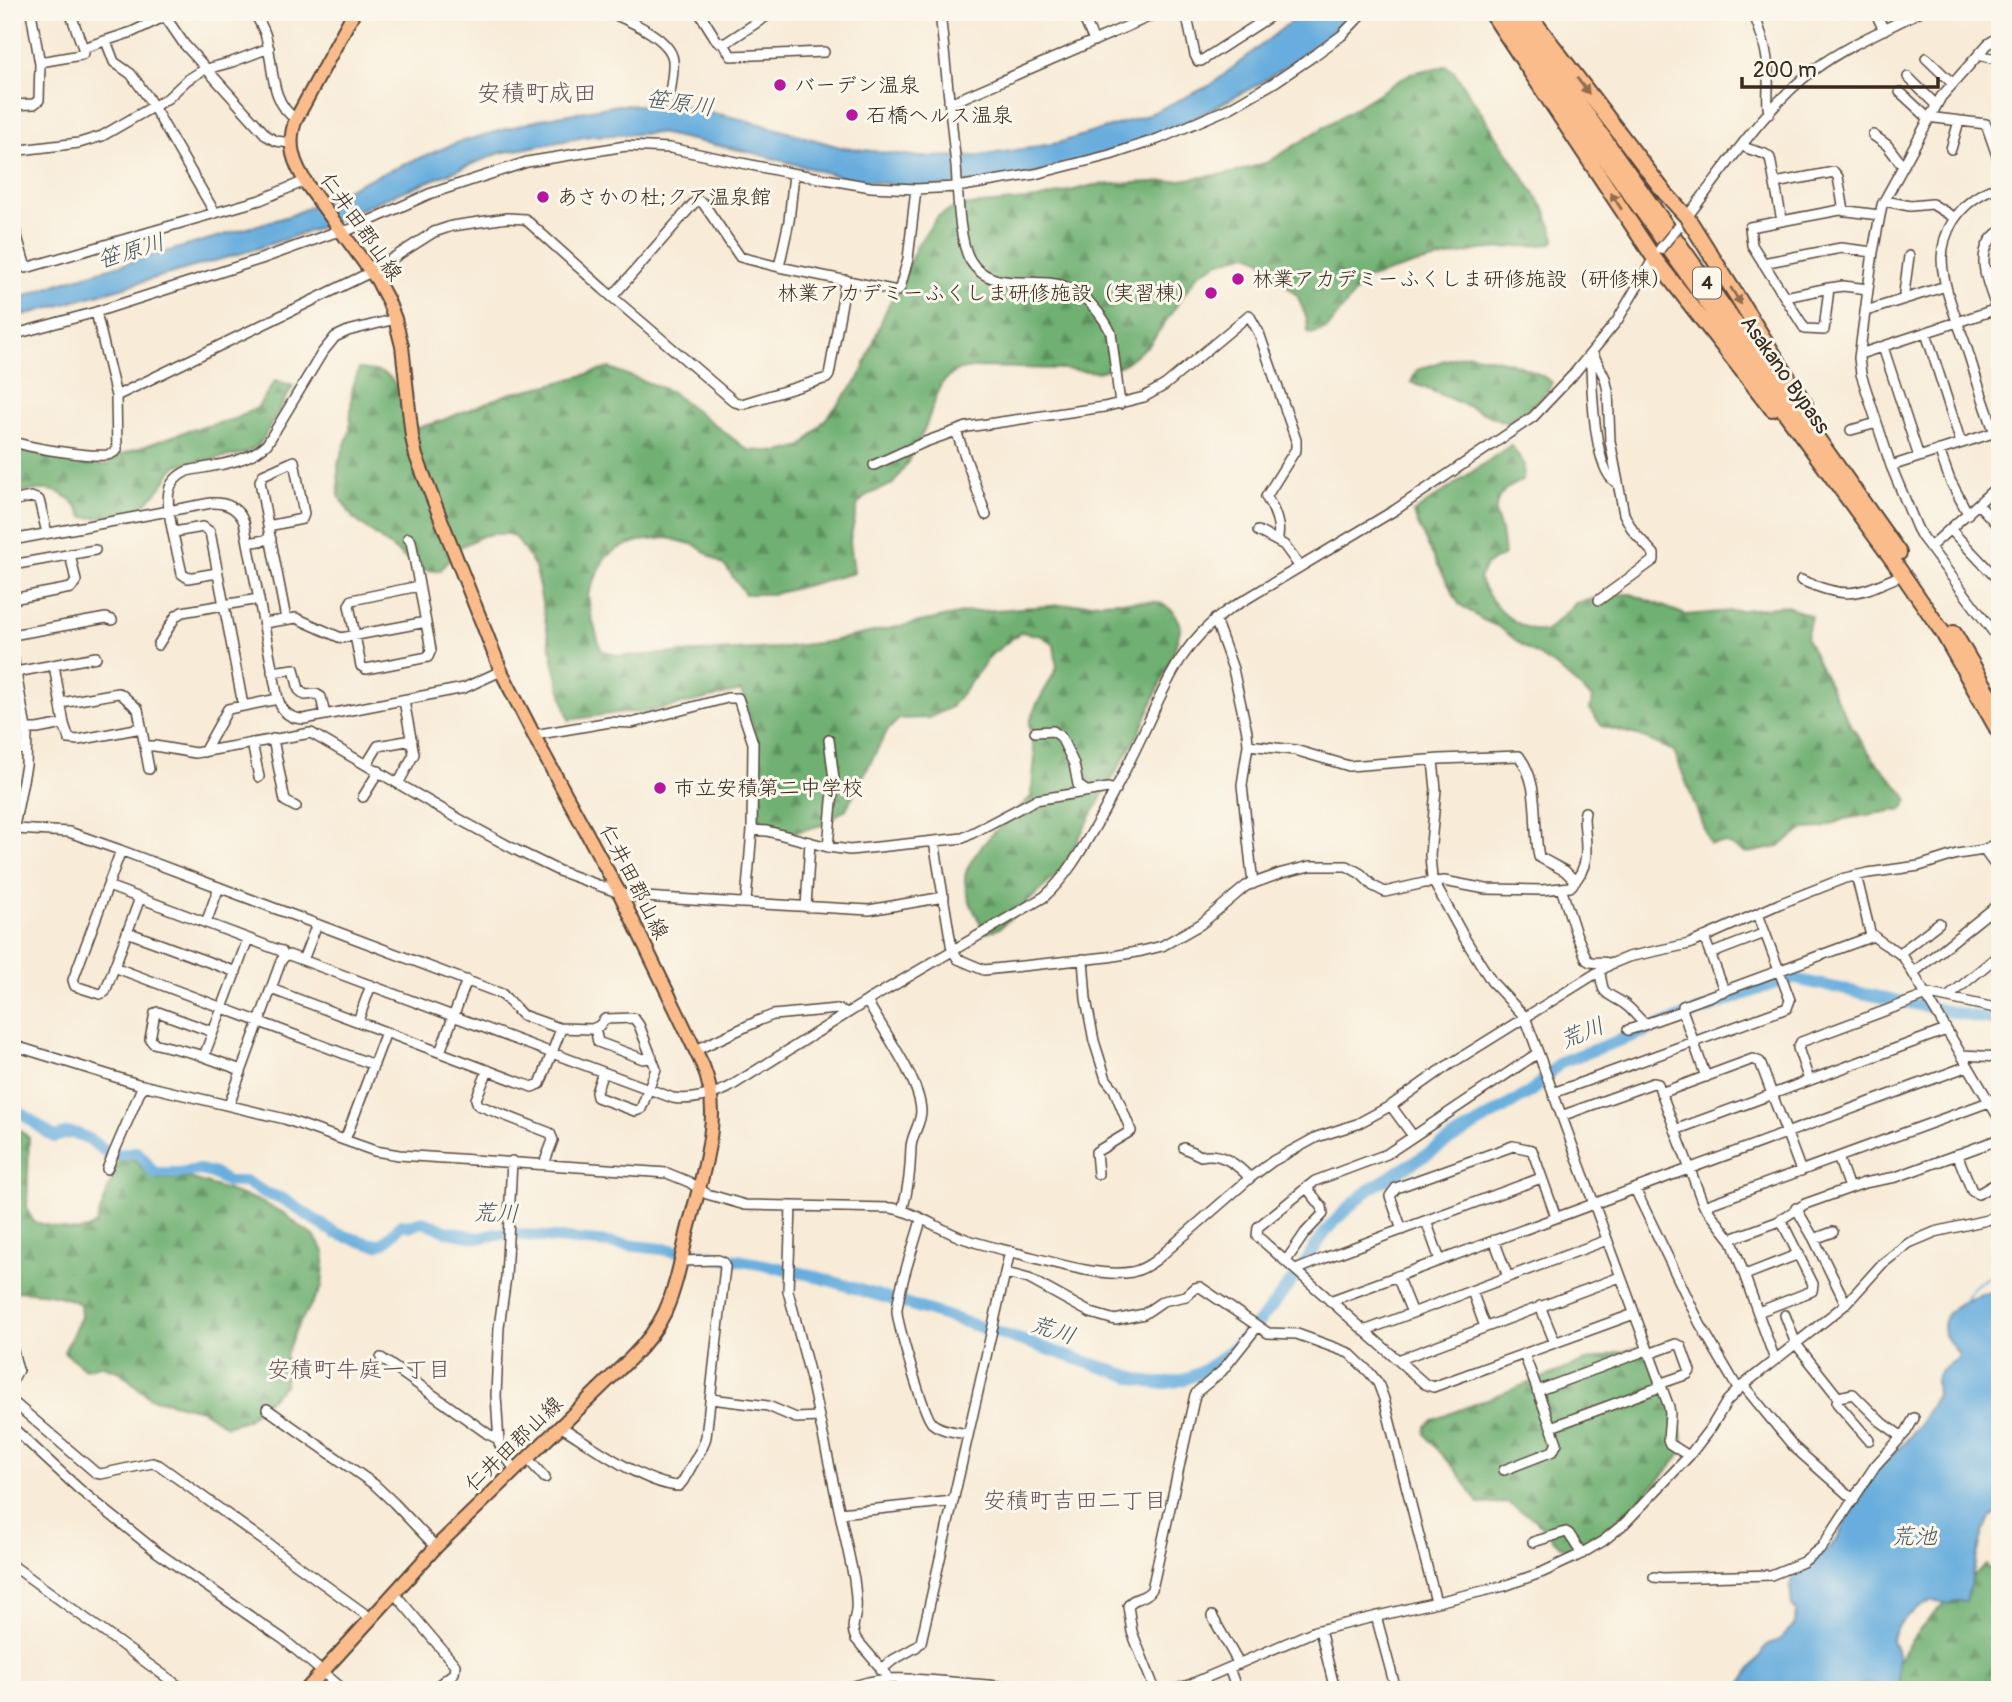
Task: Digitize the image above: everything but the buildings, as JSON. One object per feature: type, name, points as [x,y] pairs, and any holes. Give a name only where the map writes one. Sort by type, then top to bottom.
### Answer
[{"type":"highway","points":[[1491,12],[1657,254],[1783,423],[1852,504]]},
{"type":"highway","name":"Asakano Bypass","points":[[1501,12],[1902,575],[1942,633],[2000,734]]},
{"type":"highway","name":"Asakano Bypass","points":[[1514,12],[1900,553],[1983,680],[2000,712]]},
{"type":"highway","points":[[1527,12],[1665,193],[1900,553]]},
{"type":"main road","points":[[290,143],[296,119],[354,12]]},
{"type":"main road","name":"仁井田郡山線","points":[[290,143],[295,162],[307,184],[371,272],[396,319],[416,456],[501,671],[620,894],[704,1066],[711,1094],[712,1122],[680,1261],[665,1312],[652,1332],[630,1359],[436,1547],[306,1690]]},
{"type":"street","points":[[12,15],[17,12]]},
{"type":"street","points":[[12,104],[21,106],[38,102],[40,61],[31,12]]},
{"type":"street","points":[[40,61],[84,53],[70,12]]},
{"type":"street","points":[[254,12],[265,33],[276,93],[287,113],[296,119]]},
{"type":"street","points":[[609,12],[645,29],[670,52],[673,62],[669,99]]},
{"type":"street","points":[[699,12],[718,41],[724,44],[733,57],[824,52]]},
{"type":"street","points":[[724,44],[773,12]]},
{"type":"street","points":[[940,12],[964,247],[970,261],[986,276],[1003,281],[1051,284],[1073,290],[1088,302],[1111,333],[1120,404]]},
{"type":"street","points":[[1081,12],[1094,41]]},
{"type":"street","points":[[949,102],[1160,12]]},
{"type":"street","points":[[1186,12],[1195,55],[1198,61],[1201,61],[1277,12]]},
{"type":"street","points":[[12,335],[96,312],[261,260],[341,230],[357,227],[429,194],[527,162],[626,146],[670,148],[872,187],[957,185],[1070,166],[1158,139],[1230,108],[1275,82],[1341,36],[1364,12]]},
{"type":"street","points":[[1753,12],[1767,54],[1769,114]]},
{"type":"street","points":[[1875,12],[1884,30]]},
{"type":"street","points":[[229,1105],[285,956],[293,955],[679,1099],[711,1094],[728,1088],[867,1001],[1044,897],[1073,864],[1116,790],[1176,664],[1215,619],[1395,510],[1533,417],[1617,321],[1657,254],[1790,91],[1822,64],[1884,30],[1900,17],[1919,12]]},
{"type":"street","points":[[83,48],[132,32],[167,14],[184,44],[267,136],[276,141],[290,143]]},
{"type":"street","points":[[2000,36],[1987,44],[1936,105],[1885,201],[1879,215],[1860,355],[1861,374],[1891,466],[1919,532],[2000,641]]},
{"type":"street","points":[[106,41],[114,62],[133,76],[215,213]]},
{"type":"street","points":[[12,151],[94,139],[168,98],[190,78],[206,69],[269,48]]},
{"type":"street","points":[[1978,55],[2000,60]]},
{"type":"street","points":[[1926,58],[1953,84]]},
{"type":"street","points":[[1908,77],[1936,105]]},
{"type":"street","points":[[1900,92],[1929,118],[1986,124],[2000,164]]},
{"type":"street","points":[[1951,149],[1959,121]]},
{"type":"street","points":[[1873,135],[1887,145],[1903,166]]},
{"type":"street","points":[[1743,146],[1753,152],[1767,154],[1771,159],[1782,221]]},
{"type":"street","points":[[1775,183],[1834,172],[1838,176],[1844,211]]},
{"type":"street","points":[[779,267],[789,221],[794,174]]},
{"type":"street","points":[[12,219],[26,268],[307,184]]},
{"type":"street","points":[[2000,186],[1972,199],[1955,218],[1948,230],[1942,264],[1946,286],[2000,446]]},
{"type":"street","points":[[612,297],[694,203],[699,201],[740,257],[779,267],[899,289],[908,259],[916,188]]},
{"type":"street","points":[[1885,201],[1910,206],[1931,204],[1955,218]]},
{"type":"street","points":[[1829,288],[1824,330],[1805,329],[1752,246],[1750,227],[1844,211],[1879,215]]},
{"type":"street","points":[[116,396],[371,272],[426,236],[447,227],[518,217],[525,219],[729,397],[744,404],[825,379],[829,375],[846,280]]},
{"type":"street","points":[[1860,355],[1958,322],[1999,312],[1983,261],[1985,248],[2000,230]]},
{"type":"street","points":[[1763,263],[1841,248],[1873,252]]},
{"type":"street","points":[[1905,299],[1909,256]]},
{"type":"street","points":[[1985,273],[2000,268]]},
{"type":"street","points":[[1785,297],[1843,286],[1868,289]]},
{"type":"street","points":[[1867,311],[1946,286]]},
{"type":"street","points":[[12,441],[72,453],[111,454],[117,450],[116,396],[96,312]]},
{"type":"street","points":[[874,465],[957,430],[1120,404],[1156,391],[1249,315],[1259,333],[1297,441],[1294,452],[1266,496],[1278,526],[1277,540]]},
{"type":"street","points":[[217,573],[188,578],[182,574],[169,511],[168,493],[173,483],[187,471],[256,454],[267,444],[322,353],[335,337],[396,319]]},
{"type":"street","points":[[1926,333],[1961,443]]},
{"type":"street","points":[[1883,347],[1919,457]]},
{"type":"street","points":[[1589,355],[1605,378],[1608,391],[1610,441],[1625,518],[1655,557],[1599,600]]},
{"type":"street","points":[[1589,355],[1601,457],[1609,478],[1618,484]]},
{"type":"street","points":[[1851,430],[1877,422]]},
{"type":"street","points":[[957,430],[986,514]]},
{"type":"street","points":[[1891,466],[1997,431]]},
{"type":"street","points":[[1940,450],[1950,480],[1968,514]]},
{"type":"street","points":[[268,526],[302,519],[304,514],[294,461],[263,475],[260,481],[268,526],[286,618]]},
{"type":"street","points":[[1930,547],[2000,484]]},
{"type":"street","points":[[12,501],[31,497],[39,500],[47,533]]},
{"type":"street","points":[[12,540],[211,503],[228,504],[243,518],[278,699],[282,710],[295,719],[464,688],[501,671]]},
{"type":"street","points":[[1978,504],[2000,528]]},
{"type":"street","points":[[174,533],[205,527],[210,532],[243,705]]},
{"type":"street","points":[[1951,530],[2000,582]]},
{"type":"street","points":[[1258,531],[1287,548],[1300,568]]},
{"type":"street","points":[[408,538],[411,541],[432,650],[428,657],[366,669],[361,666],[349,606],[353,599],[419,586]]},
{"type":"street","points":[[248,543],[271,539]]},
{"type":"street","points":[[12,565],[95,550]]},
{"type":"street","points":[[12,599],[71,588],[76,581],[71,554]]},
{"type":"street","points":[[1801,580],[1817,588],[1845,594],[1866,590],[1902,575]]},
{"type":"street","points":[[158,645],[180,613],[259,599]]},
{"type":"street","points":[[12,635],[106,618],[112,620]]},
{"type":"street","points":[[264,623],[296,618],[339,638],[426,622]]},
{"type":"street","points":[[1215,619],[1233,669],[1244,715],[1248,745],[1242,785],[1253,884]]},
{"type":"street","points":[[12,653],[16,691],[26,728],[25,771],[13,833],[72,833],[120,850],[505,995],[522,1015],[561,1029],[594,1028],[605,1019],[634,1018],[656,1069],[641,1109],[638,1111],[599,1099],[596,1092],[603,1072]]},
{"type":"street","points":[[16,672],[96,657]]},
{"type":"street","points":[[54,665],[67,737],[74,740],[141,728]]},
{"type":"street","points":[[272,672],[294,669],[300,691],[306,695],[316,694],[321,697],[325,715]]},
{"type":"street","points":[[61,703],[120,693],[137,707],[149,769]]},
{"type":"street","points":[[534,735],[610,722],[632,723],[727,698],[737,698],[753,743],[752,830],[747,898],[743,903]]},
{"type":"street","points":[[204,752],[226,710],[278,699]]},
{"type":"street","points":[[399,782],[414,755],[404,701]]},
{"type":"street","points":[[12,729],[37,729],[64,724]]},
{"type":"street","points":[[1035,732],[1053,731],[1061,737],[1074,764],[1078,785],[1086,791]]},
{"type":"street","points":[[145,746],[195,753],[311,733],[516,850],[559,871],[620,894],[869,910],[944,897]]},
{"type":"street","points":[[273,739],[285,801],[296,807]]},
{"type":"street","points":[[367,764],[378,746],[412,740]]},
{"type":"street","points":[[828,847],[834,786],[829,740]]},
{"type":"street","points":[[252,743],[259,777]]},
{"type":"street","points":[[1248,745],[1295,750],[1349,766],[1517,756],[1521,758],[1535,798],[1539,857],[1569,873],[1573,883]]},
{"type":"street","points":[[12,748],[26,750]]},
{"type":"street","points":[[1433,761],[1436,789],[1430,861],[1433,881],[1492,982],[1525,1017],[1670,1414],[1668,1440],[1689,1455]]},
{"type":"street","points":[[363,797],[379,771]]},
{"type":"street","points":[[752,830],[767,831],[828,847],[859,850],[963,838],[1035,800],[1108,788],[1116,790]]},
{"type":"street","points":[[934,841],[952,950],[958,959],[984,970],[1108,957],[1162,946],[1208,920],[1240,890],[1298,868],[1327,864],[1351,867],[1373,886],[1385,892],[1433,881],[1492,890],[1570,887],[1580,873],[1587,855],[1585,812]]},
{"type":"street","points":[[12,1045],[143,1085],[285,1119],[375,1151],[399,1155],[667,1173],[711,1196],[745,1205],[887,1208],[902,1211],[966,1240],[1118,1273],[1136,1271],[1156,1260],[1273,1161],[1317,1137],[1357,1124],[1391,1106],[1447,1066],[1623,958],[1689,944],[1815,889],[1856,875],[1919,866],[1951,855],[1984,850],[2000,841]]},
{"type":"street","points":[[806,907],[810,842]]},
{"type":"street","points":[[120,850],[73,980],[75,986],[100,994],[105,992],[140,898]]},
{"type":"street","points":[[1984,850],[2000,872]]},
{"type":"street","points":[[1856,875],[1873,936],[1900,953],[2000,1120]]},
{"type":"street","points":[[108,886],[281,951],[285,956]]},
{"type":"street","points":[[206,923],[219,887]]},
{"type":"street","points":[[1561,888],[1587,960],[1611,964]]},
{"type":"street","points":[[1913,972],[2000,904]]},
{"type":"street","points":[[1553,1093],[1787,1008],[1790,1000],[1758,914]]},
{"type":"street","points":[[1900,953],[1939,923]]},
{"type":"street","points":[[303,960],[317,924]]},
{"type":"street","points":[[127,932],[236,972]]},
{"type":"street","points":[[1710,954],[1765,933]]},
{"type":"street","points":[[1706,1077],[1682,1011],[1683,1006],[1873,936]]},
{"type":"street","points":[[1704,937],[1724,990]]},
{"type":"street","points":[[204,1056],[248,939]]},
{"type":"street","points":[[1948,997],[2000,954]]},
{"type":"street","points":[[1083,959],[1086,999],[1094,1041],[1106,1079],[1114,1089],[1132,1131],[1096,1152],[1098,1174]]},
{"type":"street","points":[[114,967],[374,1065]]},
{"type":"street","points":[[1600,972],[1602,986],[1607,995],[1624,1004],[1647,1024]]},
{"type":"street","points":[[440,1052],[467,981]]},
{"type":"street","points":[[358,1021],[371,985]]},
{"type":"street","points":[[271,989],[532,1087],[540,1084],[561,1029]]},
{"type":"street","points":[[1809,1080],[1798,1048],[1801,1042],[1926,995],[1998,1007]]},
{"type":"street","points":[[867,1001],[903,1063],[920,1102],[921,1111],[912,1140],[909,1188],[902,1211]]},
{"type":"street","points":[[696,1050],[774,1016],[837,1009],[848,1013]]},
{"type":"street","points":[[1628,1030],[1682,1011]]},
{"type":"street","points":[[213,1032],[159,1012],[155,1013],[150,1037],[151,1041],[241,1070]]},
{"type":"street","points":[[594,1028],[598,1042],[643,1059],[652,1057]]},
{"type":"street","points":[[1675,1129],[1946,1030]]},
{"type":"street","points":[[345,1140],[386,1032]]},
{"type":"street","points":[[1538,1053],[1377,1158],[1332,1174],[1307,1187],[1257,1228],[1256,1236],[1425,1384],[1435,1387],[1634,1314]]},
{"type":"street","points":[[1962,1055],[2000,1057]]},
{"type":"street","points":[[1661,1093],[1754,1059],[1760,1063],[1801,1171]]},
{"type":"street","points":[[1330,1301],[1968,1066]]},
{"type":"street","points":[[488,1070],[476,1099],[478,1105],[550,1133],[553,1140],[544,1164]]},
{"type":"street","points":[[1561,1116],[1653,1083],[1658,1084],[1704,1206],[1731,1238],[1775,1360]]},
{"type":"street","points":[[107,1169],[143,1085]]},
{"type":"street","points":[[1704,1206],[2000,1096]]},
{"type":"street","points":[[1391,1106],[1413,1136]]},
{"type":"street","points":[[1731,1238],[1781,1220],[1796,1208],[1849,1188],[1896,1177],[2000,1139]]},
{"type":"street","points":[[1402,1230],[1390,1196],[1396,1188],[1513,1146],[1532,1150],[1556,1217]]},
{"type":"street","points":[[1184,1148],[1201,1156],[1219,1156],[1250,1178]]},
{"type":"street","points":[[1958,1154],[1972,1191],[1978,1194],[2000,1181]]},
{"type":"street","points":[[1838,1157],[1849,1188]]},
{"type":"street","points":[[512,1161],[496,1395],[498,1439],[502,1452],[515,1469]]},
{"type":"street","points":[[1296,1270],[1541,1178]]},
{"type":"street","points":[[1286,1261],[1323,1213],[1322,1207],[1307,1187]]},
{"type":"street","points":[[1635,1189],[1700,1324],[1741,1387],[1794,1447],[1854,1500]]},
{"type":"street","points":[[791,1206],[788,1290],[854,1579],[856,1607],[853,1633],[884,1675]]},
{"type":"street","points":[[1796,1208],[1814,1238],[1846,1304]]},
{"type":"street","points":[[1174,1690],[1320,1630],[1528,1579],[1582,1554],[1625,1523],[1689,1455],[1712,1426],[1727,1401],[1741,1387],[1846,1304],[1882,1264],[1909,1243],[1935,1232],[1980,1222],[2000,1213]]},
{"type":"street","points":[[921,1220],[897,1310],[898,1321],[930,1420],[942,1429],[968,1434]]},
{"type":"street","points":[[1758,1312],[1812,1292],[1813,1284],[1781,1220]]},
{"type":"street","points":[[1426,1221],[1440,1260]]},
{"type":"street","points":[[1814,1238],[1833,1232]]},
{"type":"street","points":[[1494,1240],[1508,1277]]},
{"type":"street","points":[[1364,1331],[1606,1240]]},
{"type":"street","points":[[884,1675],[893,1660],[921,1642],[1010,1251]]},
{"type":"street","points":[[1745,1275],[1799,1254]]},
{"type":"street","points":[[560,1426],[643,1476],[679,1486],[683,1481],[704,1444],[724,1264],[718,1260],[680,1261]]},
{"type":"street","points":[[1006,1273],[1029,1279],[1091,1313],[1115,1320],[1144,1314],[1163,1301],[1186,1296],[1199,1287],[1257,1327],[1273,1334],[1297,1334],[1346,1352],[1362,1364],[1378,1383],[1384,1399],[1436,1602]]},
{"type":"street","points":[[1397,1276],[1412,1312]]},
{"type":"street","points":[[1398,1360],[1620,1277]]},
{"type":"street","points":[[1472,1291],[1485,1327]]},
{"type":"street","points":[[1540,1306],[1555,1343]]},
{"type":"street","points":[[1785,1315],[1796,1344],[1838,1397],[1837,1403],[1869,1440]]},
{"type":"street","points":[[1155,1690],[1132,1632],[1128,1606],[1131,1601],[1147,1596],[1152,1589],[1195,1395],[1222,1371],[1257,1327]]},
{"type":"street","points":[[1537,1391],[1648,1352],[1676,1344],[1681,1346],[1690,1371],[1688,1374],[1551,1427]]},
{"type":"street","points":[[12,1347],[18,1370],[12,1381]]},
{"type":"street","points":[[1504,1470],[1553,1451],[1556,1443],[1524,1354]]},
{"type":"street","points":[[381,1358],[498,1439]]},
{"type":"street","points":[[1838,1397],[1853,1394],[1880,1421],[1901,1436]]},
{"type":"street","points":[[711,1399],[768,1406],[796,1418],[819,1417]]},
{"type":"street","points":[[12,1401],[96,1473],[152,1463],[159,1465],[372,1619]]},
{"type":"street","points":[[267,1409],[375,1485],[436,1547]]},
{"type":"street","points":[[1654,1577],[1777,1574],[1802,1562],[1822,1547],[1875,1466],[1914,1418]]},
{"type":"street","points":[[12,1427],[79,1489],[157,1552],[283,1639],[344,1690]]},
{"type":"street","points":[[527,1458],[545,1478]]},
{"type":"street","points":[[840,1513],[953,1501]]},
{"type":"street","points":[[1533,1542],[1566,1532],[1582,1554]]},
{"type":"street","points":[[12,1565],[184,1690]]},
{"type":"street","points":[[395,1594],[455,1665],[454,1673],[432,1690]]},
{"type":"street","points":[[1212,1616],[1239,1664]]},
{"type":"street","points":[[1376,1616],[1396,1690]]},
{"type":"street","points":[[1320,1630],[1335,1690]]},
{"type":"street","points":[[1229,1668],[1237,1690]]},
{"type":"street","points":[[845,1690],[884,1675],[1013,1689]]},
{"type":"green space","points":[[1446,66],[1454,71],[1547,213],[1555,239],[1551,244],[1480,250],[1416,264],[1366,279],[1327,329],[1311,334],[1308,332],[1307,319],[1298,297],[1260,259],[1249,254],[1221,261],[1198,274],[1150,344],[1122,365],[1098,372],[981,367],[957,370],[941,384],[925,428],[893,484],[867,495],[858,504],[850,540],[854,573],[774,594],[745,594],[726,567],[695,545],[668,538],[639,541],[619,548],[604,559],[588,595],[591,615],[601,650],[619,656],[777,648],[826,642],[967,612],[1118,601],[1159,602],[1173,611],[1181,626],[1174,652],[1140,731],[1060,872],[1000,928],[986,933],[968,895],[966,872],[990,836],[1031,797],[1035,757],[1029,724],[1057,668],[1054,645],[1042,636],[1021,632],[992,654],[951,707],[929,718],[899,719],[887,731],[846,809],[822,825],[793,833],[759,821],[758,742],[741,691],[643,713],[624,712],[569,720],[554,665],[535,567],[517,539],[508,534],[482,536],[458,548],[440,571],[423,570],[353,518],[339,496],[338,464],[350,431],[352,389],[359,369],[381,372],[393,380],[404,417],[413,429],[508,394],[609,368],[670,391],[748,450],[779,452],[803,446],[859,379],[884,315],[918,244],[938,216],[959,206],[1037,199],[1094,185],[1172,181],[1233,173],[1268,162],[1411,73]]},
{"type":"green space","points":[[1469,354],[1533,371],[1552,382],[1539,400],[1507,423],[1411,382],[1417,370]]},
{"type":"green space","points":[[275,381],[293,386],[260,444],[242,454],[177,465],[140,510],[97,518],[83,517],[71,500],[60,493],[46,490],[22,492],[12,489],[12,444],[76,457],[86,465],[109,465],[109,459],[187,431],[235,419],[257,408]]},
{"type":"green space","points":[[1511,445],[1524,464],[1523,480],[1506,489],[1498,499],[1495,512],[1504,555],[1486,565],[1479,578],[1497,607],[1513,621],[1545,632],[1576,603],[1614,594],[1631,594],[1686,615],[1787,606],[1811,616],[1806,638],[1854,730],[1908,800],[1903,809],[1844,819],[1822,828],[1805,829],[1777,847],[1754,852],[1744,853],[1726,843],[1710,844],[1674,751],[1637,735],[1602,726],[1590,710],[1592,698],[1558,668],[1499,627],[1459,604],[1429,548],[1413,513]]},
{"type":"green space","points":[[12,1129],[20,1130],[29,1138],[27,1210],[34,1222],[74,1231],[96,1224],[118,1162],[126,1158],[135,1160],[157,1179],[190,1178],[254,1199],[284,1213],[314,1236],[325,1253],[322,1287],[296,1329],[286,1354],[285,1385],[246,1420],[226,1426],[202,1410],[150,1398],[120,1372],[100,1365],[85,1369],[64,1352],[81,1317],[80,1304],[55,1295],[12,1291]]},
{"type":"green space","points":[[1636,1348],[1647,1351],[1655,1361],[1682,1432],[1684,1449],[1650,1490],[1586,1550],[1564,1548],[1536,1520],[1507,1503],[1479,1504],[1425,1433],[1426,1426],[1433,1420],[1583,1362]]},
{"type":"green space","points":[[1986,1565],[1999,1585],[1995,1636],[2000,1690],[1879,1690],[1906,1648],[1933,1614]]},
{"type":"water","points":[[1303,12],[1353,12],[1319,45],[1259,84],[1161,136],[1085,162],[986,185],[917,187],[853,180],[754,153],[658,133],[590,136],[500,153],[376,202],[322,227],[249,251],[12,318],[12,301],[69,280],[292,215],[456,143],[542,119],[618,105],[676,105],[745,120],[840,147],[920,157],[980,156],[1058,143],[1148,115],[1211,85]]},
{"type":"water","name":"荒池","points":[[2000,1290],[2000,1513],[1991,1517],[1983,1532],[1966,1601],[1948,1604],[1932,1600],[1906,1617],[1896,1628],[1892,1642],[1897,1653],[1901,1690],[1888,1690],[1869,1683],[1848,1690],[1737,1690],[1768,1644],[1779,1640],[1795,1624],[1796,1610],[1792,1605],[1790,1586],[1793,1576],[1838,1538],[1846,1520],[1878,1469],[1909,1438],[1937,1395],[1936,1379],[1959,1355],[1943,1331],[1944,1320],[1949,1312],[1973,1297]]},
{"type":"waterway","name":"荒川","points":[[12,1111],[24,1115],[54,1137],[76,1134],[87,1138],[112,1156],[136,1152],[155,1173],[200,1170],[228,1182],[246,1182],[283,1199],[335,1233],[367,1243],[377,1245],[385,1242],[402,1224],[411,1226],[422,1222],[445,1231],[479,1238],[512,1234],[733,1259],[824,1279],[944,1315],[1144,1381],[1168,1383],[1192,1376],[1238,1344],[1277,1300],[1333,1223],[1371,1188],[1532,1091],[1561,1062],[1789,978],[2000,1022]]},
{"type":"waterway","points":[[1965,1300],[1975,1286],[2000,1272]]},
{"type":"place","name":"バーデン温泉","points":[[780,85]]},
{"type":"place","name":"石橋ヘルス温泉","points":[[852,115]]},
{"type":"place","name":"あさかの杜;クア温泉館","points":[[543,197]]},
{"type":"place","name":"林業アカデミーふくしま研修施設（研修棟）","points":[[1238,279]]},
{"type":"place","name":"林業アカデミーふくしま研修施設（実習棟）","points":[[1211,293]]},
{"type":"place","name":"市立安積第二中学校","points":[[660,788]]},
{"type":"district","name":"安積町成田","points":[[537,93]]},
{"type":"district","name":"安積町牛庭一丁目","points":[[359,1369]]},
{"type":"district","name":"安積町吉田二丁目","points":[[1075,1500]]},
{"type":"water label","name":"笹原川","points":[[680,103]]},
{"type":"water label","name":"笹原川","points":[[131,251]]}]
